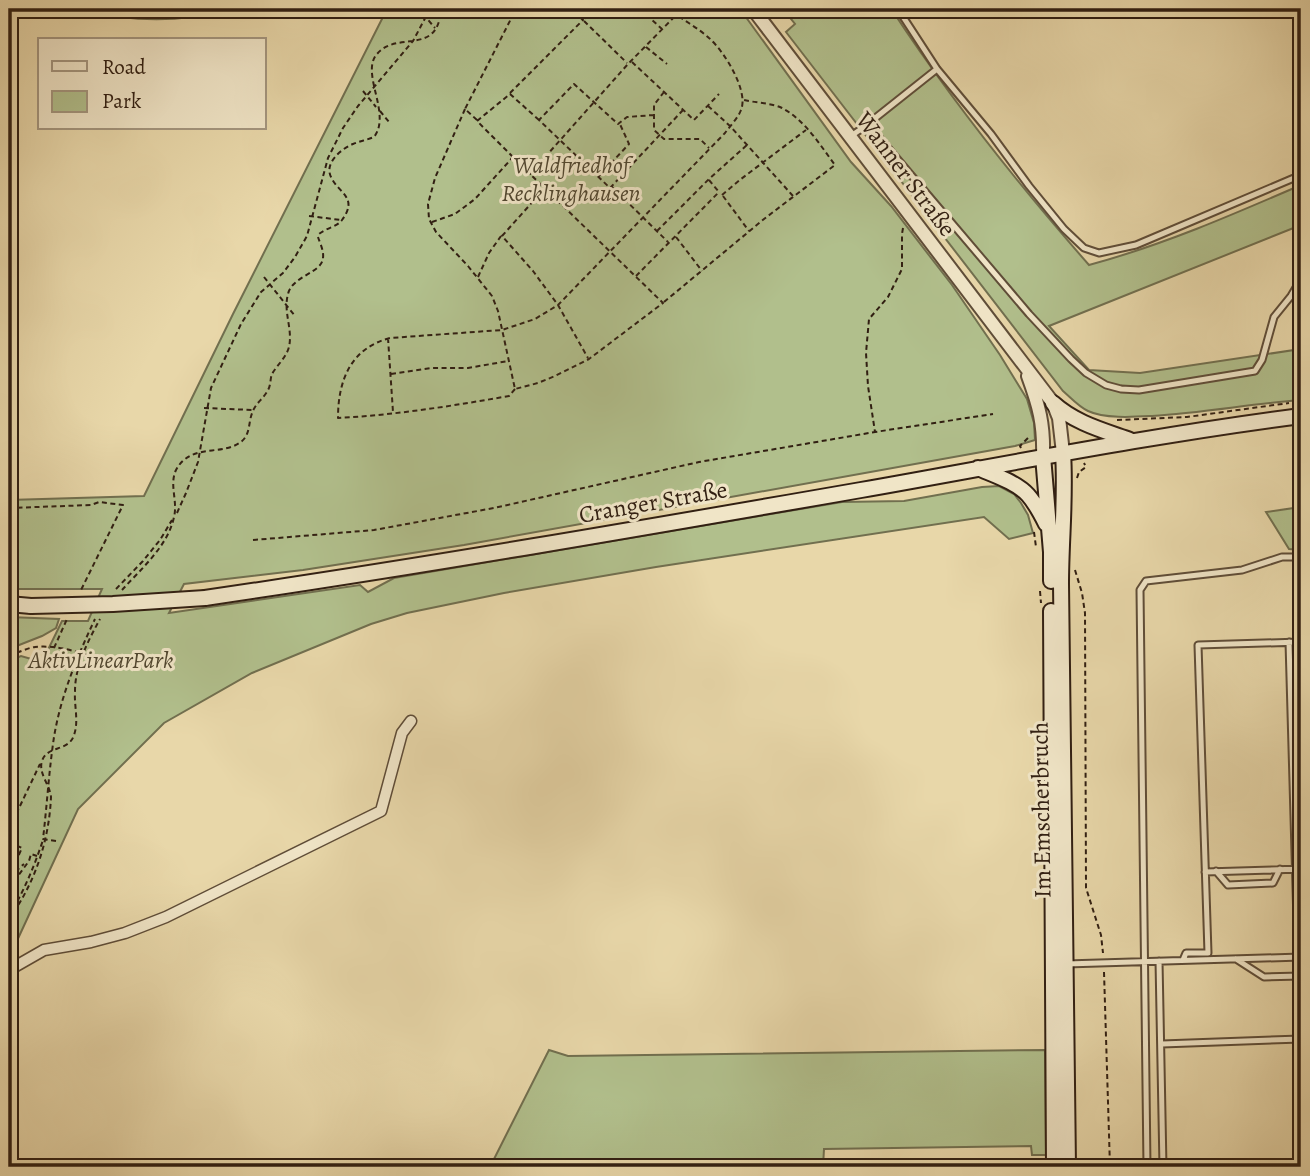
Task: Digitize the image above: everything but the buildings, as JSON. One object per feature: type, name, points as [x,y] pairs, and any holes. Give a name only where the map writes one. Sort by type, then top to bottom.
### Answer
[{"type":"main road","points":[[1053,403],[1065,414],[1082,423],[1131,441]]},
{"type":"main road","name":"Cranger Straße","points":[[9,604],[113,604],[205,598],[335,579],[1131,441],[1301,416]]},
{"type":"main road","name":"Im Emscherbruch","points":[[1049,532],[1065,488],[1063,453]]},
{"type":"main road","name":"Im Emscherbruch","points":[[1043,456],[1050,552],[1068,1167]]},
{"type":"main road","points":[[978,468],[1026,493],[1038,509],[1049,532]]},
{"type":"main road","name":"Im Emscherbruch","points":[[1054,1167],[1060,964]]},
{"type":"street","name":"Wanner Straße","points":[[753,9],[1053,403],[1059,418],[1063,453]]},
{"type":"street","name":"Wanner Straße","points":[[1024,366],[1043,427],[1043,456]]},
{"type":"street","points":[[9,970],[44,950],[125,933],[166,917],[381,811],[402,733],[411,721]]},
{"type":"lane","points":[[898,9],[937,69],[1064,229],[1084,248],[1099,253],[1136,245],[1301,175]]},
{"type":"lane","points":[[851,136],[937,69]]},
{"type":"lane","points":[[864,127],[877,135],[895,154],[1036,321],[1086,373],[1106,385],[1121,390],[1139,390],[1255,371],[1262,360],[1274,317],[1301,279]]},
{"type":"lane","points":[[1147,1167],[1140,590],[1146,581],[1242,570],[1282,558],[1301,557]]},
{"type":"lane","points":[[1060,964],[1300,957],[1289,642]]},
{"type":"lane","points":[[1183,960],[1186,953],[1208,953],[1198,645],[1301,642]]},
{"type":"lane","points":[[1216,871],[1228,885],[1273,883],[1280,869]]},
{"type":"lane","points":[[1205,872],[1299,869]]},
{"type":"lane","points":[[1236,959],[1264,977],[1301,976]]},
{"type":"lane","points":[[1160,961],[1163,1167]]},
{"type":"lane","points":[[1161,1044],[1301,1038]]},
{"type":"path","points":[[126,9],[187,9]]},
{"type":"path","points":[[120,592],[167,536],[198,462],[211,388],[232,342],[261,292],[283,273],[307,236],[328,158],[343,128],[374,86],[413,41],[430,9]]},
{"type":"path","points":[[117,587],[143,561],[175,516],[173,480],[183,461],[200,452],[231,446],[240,442],[248,433],[253,410],[268,390],[273,373],[289,347],[290,327],[286,304],[290,288],[321,264],[324,255],[319,234],[338,224],[346,212],[348,200],[330,175],[332,161],[346,148],[377,135],[380,122],[372,66],[377,53],[386,47],[432,34],[438,25],[441,9]]},
{"type":"path","points":[[515,388],[498,310],[492,296],[436,232],[429,219],[428,204],[435,178],[465,109],[516,9]]},
{"type":"path","points":[[571,9],[694,120],[719,94]]},
{"type":"path","points":[[477,121],[510,94],[594,9]]},
{"type":"path","points":[[640,9],[662,29]]},
{"type":"path","points":[[670,9],[710,39],[724,55],[741,86],[741,111],[730,126],[558,305],[535,319],[502,330],[388,338],[376,342],[360,353],[348,370],[341,387],[338,418],[509,396],[515,388],[538,383],[589,359],[835,165],[807,129],[792,115],[780,107],[743,100]]},
{"type":"path","points":[[530,174],[629,62],[682,9]]},
{"type":"path","points":[[423,14],[435,28]]},
{"type":"path","points":[[645,46],[667,64]]},
{"type":"path","points":[[540,120],[574,84],[618,124],[627,117],[654,115]]},
{"type":"path","points":[[363,92],[389,122]]},
{"type":"path","points":[[664,92],[654,105],[654,130],[664,139],[700,139],[710,148]]},
{"type":"path","points":[[510,94],[669,243]]},
{"type":"path","points":[[708,106],[730,126],[794,197]]},
{"type":"path","points":[[465,109],[663,303]]},
{"type":"path","points":[[611,187],[683,110]]},
{"type":"path","points":[[598,177],[629,144],[619,122]]},
{"type":"path","points":[[636,276],[721,194],[807,129]]},
{"type":"path","points":[[657,231],[747,145]]},
{"type":"path","points":[[431,223],[455,214],[475,199],[513,157]]},
{"type":"path","points":[[709,179],[750,231]]},
{"type":"path","points":[[478,278],[483,264],[502,236],[545,188]]},
{"type":"path","points":[[875,432],[866,353],[869,318],[888,297],[902,269],[902,234],[910,215]]},
{"type":"path","points":[[311,216],[341,220]]},
{"type":"path","points":[[502,236],[558,305],[589,359]]},
{"type":"path","points":[[676,237],[702,271]]},
{"type":"path","points":[[264,277],[295,316]]},
{"type":"path","points":[[388,338],[393,413]]},
{"type":"path","points":[[391,374],[431,368],[468,368],[509,361]]},
{"type":"path","points":[[1113,420],[1187,416],[1293,403]]},
{"type":"path","points":[[206,408],[253,410]]},
{"type":"path","points":[[253,540],[374,530],[494,508],[699,462],[993,414]]},
{"type":"path","points":[[1077,480],[1079,472],[1086,467]]},
{"type":"path","points":[[9,508],[91,505],[99,502],[123,505],[76,600]]},
{"type":"path","points":[[1049,532],[1050,552]]},
{"type":"path","points":[[1074,566],[1085,613],[1086,888],[1101,935],[1104,962],[1110,1167]]},
{"type":"path","points":[[54,648],[71,612]]},
{"type":"path","points":[[9,829],[42,760],[48,752],[67,745],[75,734],[75,688],[79,665],[101,617]]},
{"type":"path","points":[[48,785],[64,698],[79,652],[96,618]]},
{"type":"path","points":[[9,656],[34,647],[54,648],[79,652],[122,668]]},
{"type":"path","points":[[9,917],[24,897],[34,876],[44,839],[51,790],[41,771],[42,760]]},
{"type":"path","points":[[44,839],[56,841]]},
{"type":"path","points":[[9,917],[23,892],[44,839]]},
{"type":"path","points":[[9,842],[22,848],[16,861],[9,866]]},
{"type":"path","points":[[9,887],[29,861],[31,854],[37,857]]},
{"type":"path","points":[[9,877],[29,861]]},
{"type":"green space","points":[[82,9],[228,9],[192,17],[155,19]]},
{"type":"green space","points":[[387,9],[740,9],[851,162],[891,206],[952,285],[1000,355],[1027,399],[1034,423],[1035,440],[1015,446],[464,545],[303,570],[184,584],[169,613],[360,585],[368,592],[394,578],[842,502],[904,501],[982,487],[999,486],[1014,494],[1028,515],[1033,533],[1009,539],[984,517],[504,593],[407,613],[371,624],[252,673],[164,723],[78,809],[9,958],[9,661],[21,656],[42,662],[62,621],[88,621],[102,589],[9,589],[9,500],[144,496]]},
{"type":"green space","points":[[783,9],[892,10],[986,141],[1089,265],[1170,239],[1301,185],[1301,225],[1049,326],[1089,370],[1140,373],[1301,349],[1301,400],[1137,417],[1103,415],[1081,407],[1063,391],[786,32],[795,24]]},
{"type":"green space","points":[[1301,507],[1301,550],[1289,549],[1266,512]]},
{"type":"green space","points":[[9,617],[59,619],[56,628],[9,649]]},
{"type":"green space","points":[[549,1050],[568,1056],[1045,1050],[1046,1155],[1032,1155],[1031,1146],[824,1149],[823,1167],[490,1167]]},
{"type":"park label","name":"Waldfriedhof Recklinghausen","points":[[571,179]]},
{"type":"park label","name":"AktivLinearPark","points":[[101,660]]}]
